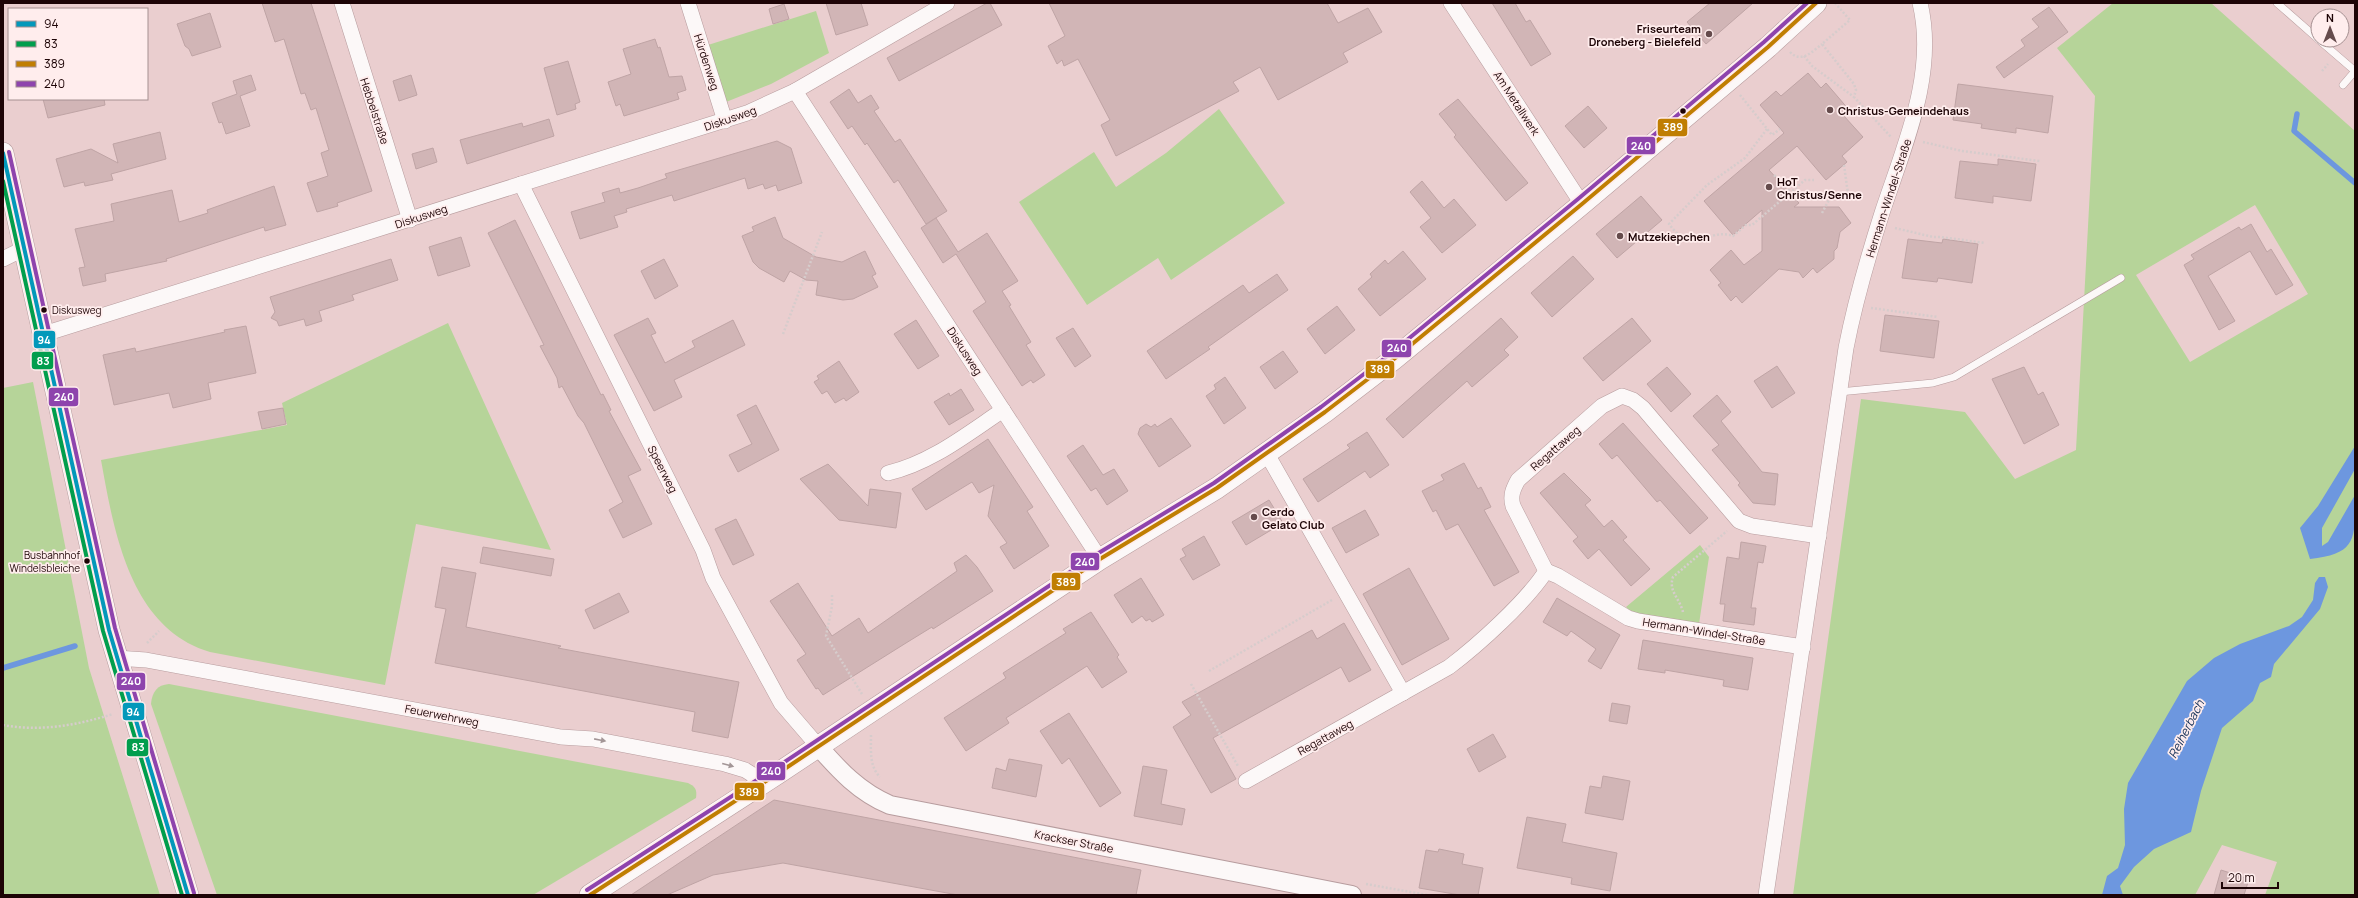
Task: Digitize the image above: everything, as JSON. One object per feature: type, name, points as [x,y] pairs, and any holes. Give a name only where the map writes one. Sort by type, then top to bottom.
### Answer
[{"type":"main road","points":[[590,895],[764,782],[1100,558],[1152,529],[1267,454],[1394,359],[1728,81],[1816,3]]},
{"type":"main road","points":[[3,153],[116,658],[188,895]]},
{"type":"street","name":"Hebbelstraße","points":[[342,3],[410,220]]},
{"type":"street","name":"Hürdenweg","points":[[688,3],[725,121]]},
{"type":"street","name":"Diskusweg","points":[[44,334],[725,121],[766,106],[795,91],[947,3]]},
{"type":"street","name":"Am Metallwerk","points":[[1451,3],[1582,204]]},
{"type":"street","name":"Hermann-Windel-Straße","points":[[1766,895],[1839,392],[1854,306],[1907,139],[1918,98],[1925,60],[1925,28],[1920,3]]},
{"type":"street","name":"Diskusweg","points":[[795,91],[1100,558]]},
{"type":"street","name":"Speerweg","points":[[521,184],[703,550],[713,578],[781,703],[818,746]]},
{"type":"street","points":[[3,259],[25,248]]},
{"type":"street","name":"Regattaweg","points":[[1246,781],[1403,694],[1462,656],[1530,592],[1546,571],[1513,506],[1511,500],[1514,486],[1518,480],[1602,406],[1622,396],[1633,400],[1643,408],[1739,521]]},
{"type":"street","points":[[888,473],[903,470],[932,457],[1004,410]]},
{"type":"street","points":[[1267,454],[1403,694]]},
{"type":"street","points":[[1739,521],[1752,526],[1819,536]]},
{"type":"street","name":"Hermann-Windel-Straße","points":[[1546,571],[1558,576],[1628,618],[1638,622],[1803,646]]},
{"type":"street","name":"Feuerwehrweg","points":[[116,658],[146,660],[561,737],[593,739],[725,764],[745,770],[764,782]]},
{"type":"street","name":"Krackser Straße","points":[[818,746],[844,775],[860,789],[873,798],[890,805],[1352,895]]},
{"type":"lane","points":[[2277,3],[2310,32]]},
{"type":"lane","points":[[2328,48],[2355,71],[2343,85]]},
{"type":"lane","points":[[1839,392],[1933,383],[1954,376],[2121,278]]},
{"type":"path","points":[[1778,38],[1795,57],[1804,56],[1822,44],[1850,20],[1835,3]]},
{"type":"path","points":[[1822,44],[1854,84],[1856,90],[1854,97]]},
{"type":"path","points":[[1804,56],[1812,66],[1854,97],[1890,137],[1907,139],[1962,151],[2040,161]]},
{"type":"path","points":[[2322,71],[2328,63]]},
{"type":"path","points":[[1728,81],[1772,135],[1780,129]]},
{"type":"path","points":[[1767,129],[1740,162],[1702,190],[1669,224],[1677,235],[1696,241],[1726,234],[1733,236],[1746,225],[1752,225],[1805,180],[1814,180]]},
{"type":"path","points":[[1844,165],[1850,200]]},
{"type":"path","points":[[1774,176],[1776,174],[1790,192]]},
{"type":"path","points":[[1702,190],[1705,195]]},
{"type":"path","points":[[1822,213],[1830,198]]},
{"type":"path","points":[[1879,224],[1934,238],[1985,243]]},
{"type":"path","points":[[782,334],[822,232]]},
{"type":"path","points":[[1854,306],[1938,317]]},
{"type":"path","points":[[1681,628],[1683,611],[1681,603],[1672,590],[1670,584],[1673,577],[1739,521]]},
{"type":"path","points":[[1209,671],[1346,592]]},
{"type":"path","points":[[832,595],[832,606],[826,636],[872,710]]},
{"type":"path","points":[[1191,684],[1246,781]]},
{"type":"path","points":[[3,726],[26,730],[89,722],[116,714]]},
{"type":"green space","points":[[2113,3],[2211,3],[2355,131],[2355,895],[2265,895],[2277,862],[2222,845],[2195,895],[1793,895],[1861,399],[1965,412],[2015,479],[2076,450],[2095,96],[2057,48]],"holes":[[[2255,205],[2308,294],[2190,362],[2136,275]]]},
{"type":"green space","points":[[816,11],[829,53],[771,84],[726,102],[708,45]]},
{"type":"green space","points":[[1219,109],[1285,203],[1171,280],[1158,258],[1087,305],[1019,202],[1094,152],[1116,187],[1166,153]]},
{"type":"green space","points":[[448,323],[551,550],[416,524],[385,685],[210,652],[183,640],[161,622],[144,600],[130,574],[112,517],[101,460],[287,425],[282,403]]},
{"type":"green space","points":[[33,382],[89,668],[160,895],[3,895],[3,388]]},
{"type":"green space","points":[[1700,545],[1709,557],[1699,624],[1671,621],[1640,615],[1626,607]]},
{"type":"green space","points":[[169,684],[688,783],[695,789],[696,798],[533,895],[217,895],[151,704],[156,690],[161,686]]},
{"type":"water","points":[[2355,446],[2355,469],[2322,528],[2322,546],[2328,542],[2355,495],[2355,522],[2350,541],[2345,548],[2337,553],[2326,557],[2310,559],[2300,528],[2318,506]]},
{"type":"water","points":[[2319,577],[2325,577],[2328,587],[2320,609],[2274,664],[2271,677],[2260,683],[2253,701],[2222,728],[2201,791],[2191,832],[2154,849],[2134,867],[2120,886],[2123,895],[2102,895],[2107,876],[2118,868],[2125,845],[2124,809],[2128,783],[2187,681],[2214,658],[2240,644],[2289,626],[2302,617],[2313,600],[2315,583]]},
{"type":"building","points":[[262,3],[311,3],[372,191],[337,203],[338,206],[317,212],[307,183],[328,176],[321,153],[329,150],[316,108],[311,110],[305,93],[301,94],[284,39],[275,42]]},
{"type":"building","points":[[826,3],[861,3],[868,25],[836,35]]},
{"type":"building","points":[[987,3],[990,3],[1002,25],[899,81],[887,58]]},
{"type":"building","points":[[1049,3],[1327,3],[1338,23],[1368,8],[1382,32],[1343,53],[1348,62],[1278,100],[1260,67],[1233,82],[1239,91],[1116,156],[1101,125],[1110,120],[1078,59],[1064,66],[1062,60],[1057,64],[1048,46],[1065,36]]},
{"type":"building","points":[[1492,3],[1515,3],[1526,22],[1530,20],[1551,54],[1531,66]]},
{"type":"building","points":[[1710,3],[1753,3],[1706,44],[1687,22]]},
{"type":"building","points":[[784,4],[789,19],[773,24],[769,9]]},
{"type":"building","points":[[2049,7],[2068,32],[2004,78],[1996,67],[2025,46],[2021,40],[2039,27],[2032,19]]},
{"type":"building","points":[[210,13],[221,47],[192,56],[189,49],[185,46],[177,24]]},
{"type":"building","points":[[655,39],[658,48],[660,47],[669,77],[682,76],[686,90],[677,93],[679,99],[624,116],[620,104],[616,106],[608,82],[631,74],[623,49]]},
{"type":"building","points":[[568,61],[580,102],[575,104],[576,109],[557,115],[544,68]]},
{"type":"building","points":[[1808,73],[1821,88],[1826,83],[1850,111],[1844,116],[1863,137],[1842,156],[1847,162],[1826,180],[1797,146],[1769,170],[1799,203],[1794,207],[1839,207],[1851,223],[1840,232],[1837,248],[1834,251],[1834,259],[1817,273],[1813,268],[1803,278],[1799,272],[1779,269],[1742,303],[1736,296],[1731,301],[1718,285],[1721,283],[1710,270],[1731,250],[1744,265],[1762,251],[1762,210],[1733,235],[1704,201],[1784,133],[1760,105],[1776,91],[1781,96]]},
{"type":"building","points":[[251,75],[256,90],[240,96],[250,126],[226,134],[222,122],[219,123],[212,103],[237,94],[233,81]]},
{"type":"building","points":[[411,75],[417,95],[399,101],[393,81]]},
{"type":"building","points":[[1958,84],[2053,96],[2048,133],[2016,128],[2016,133],[1981,128],[1982,124],[1953,120]]},
{"type":"building","points":[[849,89],[858,103],[871,95],[879,108],[874,111],[895,142],[900,139],[947,211],[926,224],[898,180],[894,183],[867,143],[865,145],[852,126],[848,129],[830,102]]},
{"type":"building","points":[[1458,99],[1528,183],[1506,201],[1454,137],[1456,135],[1439,114]]},
{"type":"building","points":[[43,100],[104,100],[105,105],[48,118]]},
{"type":"building","points":[[1588,106],[1607,128],[1584,148],[1565,126]]},
{"type":"building","points":[[549,119],[554,136],[467,164],[460,140],[522,123],[523,127]]},
{"type":"building","points":[[160,132],[166,159],[111,174],[113,180],[85,186],[84,182],[64,187],[56,159],[91,149],[118,163],[113,144]]},
{"type":"building","points":[[777,141],[791,148],[802,183],[778,191],[776,185],[765,189],[763,184],[748,189],[745,178],[674,201],[672,195],[626,209],[627,212],[614,216],[618,227],[580,239],[571,212],[605,202],[602,193],[619,188],[620,193],[638,188],[667,178],[665,174]]},
{"type":"building","points":[[433,148],[437,162],[416,169],[412,154]]},
{"type":"building","points":[[1998,159],[2036,164],[2031,201],[1993,196],[1993,203],[1955,198],[1960,161],[1998,165]]},
{"type":"building","points":[[1422,181],[1444,208],[1454,199],[1476,225],[1442,253],[1420,227],[1431,218],[1410,192]]},
{"type":"building","points":[[274,186],[286,225],[265,231],[264,227],[166,259],[167,261],[105,274],[106,281],[83,286],[79,268],[85,267],[75,229],[114,221],[111,204],[172,190],[179,222],[208,213],[207,210]]},
{"type":"building","points":[[1641,196],[1662,220],[1617,258],[1596,234]]},
{"type":"building","points":[[775,217],[783,238],[816,257],[842,262],[865,251],[876,274],[872,276],[878,287],[853,299],[843,300],[816,295],[818,281],[806,280],[790,271],[784,282],[759,268],[753,262],[742,236],[754,231],[752,227]]},
{"type":"building","points":[[936,218],[958,252],[987,233],[1018,281],[1002,291],[1011,305],[1009,306],[1031,342],[1026,345],[1045,375],[1033,383],[1031,380],[1022,386],[973,311],[986,302],[956,254],[943,263],[921,228]]},
{"type":"building","points":[[515,220],[601,395],[603,394],[611,410],[609,411],[641,470],[628,476],[652,524],[623,538],[609,510],[623,502],[584,423],[578,416],[562,386],[559,388],[557,378],[540,346],[544,345],[488,233]]},
{"type":"building","points":[[2251,224],[2267,252],[2271,249],[2293,285],[2276,295],[2250,251],[2208,276],[2235,321],[2219,330],[2184,265],[2194,259],[2191,255],[2239,227],[2241,230]]},
{"type":"building","points":[[461,237],[470,266],[438,276],[429,247]]},
{"type":"building","points":[[1908,239],[1942,243],[1943,239],[1978,244],[1972,283],[1938,278],[1937,282],[1902,278]]},
{"type":"building","points":[[1403,251],[1426,279],[1380,316],[1358,289],[1372,277],[1370,274],[1385,260],[1388,264]]},
{"type":"building","points":[[1573,256],[1594,279],[1552,317],[1531,293]]},
{"type":"building","points":[[391,259],[398,280],[352,295],[354,300],[319,311],[322,321],[306,326],[304,319],[279,326],[277,321],[271,318],[275,312],[270,297]]},
{"type":"building","points":[[664,259],[678,286],[655,299],[641,271]]},
{"type":"building","points":[[1277,274],[1288,290],[1208,347],[1210,349],[1166,379],[1147,351],[1243,285],[1249,293]]},
{"type":"building","points":[[1337,306],[1355,330],[1325,354],[1307,329]]},
{"type":"building","points":[[1885,315],[1939,321],[1934,358],[1880,351]]},
{"type":"building","points":[[648,318],[656,333],[651,335],[665,363],[695,347],[692,341],[733,320],[745,345],[674,380],[682,397],[654,411],[614,335]]},
{"type":"building","points":[[1501,318],[1518,337],[1504,350],[1509,355],[1472,387],[1467,381],[1403,438],[1386,419]]},
{"type":"building","points":[[1632,318],[1651,341],[1603,381],[1583,358]]},
{"type":"building","points":[[916,320],[939,356],[918,369],[894,334]]},
{"type":"building","points":[[246,326],[256,373],[208,383],[211,399],[173,408],[169,393],[114,405],[103,355],[135,348],[136,352]]},
{"type":"building","points":[[1073,328],[1091,356],[1075,367],[1056,338]]},
{"type":"building","points":[[1283,351],[1298,372],[1275,389],[1260,367]]},
{"type":"building","points":[[839,361],[859,392],[846,401],[844,398],[835,403],[827,391],[822,394],[814,382],[819,379],[817,376]]},
{"type":"building","points":[[1777,366],[1795,393],[1772,408],[1754,381]]},
{"type":"building","points":[[1667,367],[1691,394],[1671,412],[1647,384]]},
{"type":"building","points":[[2024,367],[2038,395],[2043,392],[2059,425],[2024,444],[1992,379]]},
{"type":"building","points":[[1225,377],[1246,408],[1224,424],[1206,396],[1216,389],[1214,385]]},
{"type":"building","points":[[961,389],[974,410],[949,425],[934,402],[949,393],[950,396]]},
{"type":"building","points":[[1717,395],[1731,412],[1721,421],[1762,472],[1778,474],[1775,505],[1753,503],[1738,485],[1740,483],[1712,450],[1719,445],[1693,416]]},
{"type":"building","points":[[756,405],[779,450],[738,472],[729,455],[752,444],[737,415]]},
{"type":"building","points":[[283,408],[286,424],[262,429],[258,412]]},
{"type":"building","points":[[1171,418],[1191,446],[1159,467],[1138,434],[1140,428],[1146,424],[1151,427],[1155,424],[1157,427]]},
{"type":"building","points":[[1623,423],[1708,518],[1690,534],[1660,500],[1657,502],[1617,455],[1612,459],[1599,444]]},
{"type":"building","points":[[1367,432],[1389,465],[1370,478],[1365,471],[1318,502],[1303,479],[1350,448],[1347,445]]},
{"type":"building","points":[[988,439],[1033,507],[1027,511],[1049,546],[1014,569],[1000,547],[1007,543],[988,516],[994,485],[979,493],[972,482],[926,510],[912,489]]},
{"type":"building","points":[[1083,445],[1103,475],[1114,469],[1128,491],[1107,505],[1096,488],[1091,491],[1067,456]]},
{"type":"building","points":[[1464,463],[1478,489],[1481,487],[1491,507],[1484,510],[1519,572],[1494,586],[1458,524],[1446,530],[1436,510],[1433,512],[1422,491],[1444,480],[1441,475]]},
{"type":"building","points":[[828,464],[868,506],[870,489],[901,493],[896,528],[839,520],[800,479]]},
{"type":"building","points":[[1564,473],[1591,500],[1585,505],[1604,527],[1612,520],[1627,537],[1623,540],[1650,569],[1631,586],[1599,549],[1588,559],[1573,541],[1578,537],[1540,493]]},
{"type":"building","points":[[1269,500],[1283,523],[1246,545],[1232,522]]},
{"type":"building","points":[[1365,510],[1379,535],[1346,553],[1332,528]]},
{"type":"building","points":[[736,519],[754,555],[733,565],[715,529]]},
{"type":"building","points":[[1204,536],[1220,565],[1193,580],[1180,559],[1186,556],[1182,549]]},
{"type":"building","points":[[1741,542],[1766,546],[1763,563],[1758,562],[1751,608],[1756,608],[1754,625],[1723,621],[1725,604],[1720,604],[1727,557],[1739,559]]},
{"type":"building","points":[[483,547],[554,559],[551,576],[480,563]]},
{"type":"building","points":[[966,555],[977,567],[993,591],[823,695],[818,688],[816,689],[797,660],[806,654],[770,601],[798,583],[832,636],[859,618],[868,633],[957,571],[954,563]]},
{"type":"building","points":[[442,567],[476,573],[466,627],[561,646],[558,648],[739,682],[728,738],[692,731],[695,712],[435,663],[446,609],[435,607]]},
{"type":"building","points":[[1409,568],[1449,639],[1402,665],[1363,594]]},
{"type":"building","points":[[1141,578],[1164,615],[1152,622],[1150,619],[1146,621],[1142,616],[1132,623],[1114,595]]},
{"type":"building","points":[[619,593],[629,612],[594,629],[585,610]]},
{"type":"building","points":[[1557,598],[1620,635],[1601,669],[1588,661],[1596,649],[1571,631],[1567,636],[1543,622]]},
{"type":"building","points":[[1091,612],[1119,655],[1117,657],[1127,672],[1102,688],[1087,666],[1006,718],[1009,723],[966,751],[944,718],[1006,678],[1003,673],[1066,633],[1063,629]]},
{"type":"building","points":[[1344,623],[1371,670],[1349,682],[1341,667],[1213,738],[1236,779],[1211,793],[1173,727],[1191,715],[1182,702],[1312,630],[1317,639]]},
{"type":"building","points":[[1643,640],[1753,658],[1748,690],[1723,686],[1724,680],[1665,670],[1665,673],[1638,669]]},
{"type":"building","points":[[1612,703],[1630,706],[1627,724],[1609,721]]},
{"type":"building","points":[[1069,713],[1121,793],[1100,807],[1069,758],[1062,764],[1040,731]]},
{"type":"building","points":[[1493,734],[1506,757],[1479,772],[1467,749]]},
{"type":"building","points":[[1009,759],[1042,765],[1036,797],[992,788],[996,768],[1006,771]]},
{"type":"building","points":[[1143,766],[1167,770],[1161,804],[1185,809],[1182,825],[1134,816]]},
{"type":"building","points":[[1603,776],[1630,781],[1623,820],[1585,813],[1590,786],[1601,788]]},
{"type":"building","points":[[774,800],[1141,870],[1136,895],[958,895],[783,863],[713,875],[667,895],[631,895]]},
{"type":"building","points":[[1527,817],[1566,824],[1562,842],[1617,853],[1610,891],[1571,884],[1572,878],[1517,868]]},
{"type":"building","points":[[1439,849],[1464,854],[1462,864],[1483,868],[1478,895],[1460,895],[1419,888],[1426,850],[1438,852]]},
{"type":"building","points":[[2221,870],[2249,879],[2244,895],[2214,895]]},
{"type":"waterway","name":"Reiherbach","points":[[2297,114],[2294,131],[2355,183]]},
{"type":"waterway","name":"Reiherbach","points":[[3,668],[75,646]]},
{"type":"transit line","name":"240","points":[[587,890],[777,767],[1097,554],[1214,483],[1321,407],[1390,354],[1578,199],[1764,42],[1807,3]]},
{"type":"transit line","name":"389","points":[[590,895],[780,772],[1100,559],[1217,488],[1325,412],[1394,359],[1582,204],[1768,47],[1816,3]]},
{"type":"transit line","name":"240","points":[[9,152],[115,628],[194,893]]},
{"type":"transit line","name":"94","points":[[3,153],[109,630],[188,895]]},
{"type":"transit line","name":"83","points":[[3,181],[103,631],[182,895]]},
{"type":"place","name":"Friseurteam Droneberg - Bielefeld","points":[[1709,34]]},
{"type":"place","name":"Christus-Gemeindehaus","points":[[1830,110]]},
{"type":"place","name":"HoT Christus/Senne","points":[[1769,187]]},
{"type":"place","name":"Mutzekiepchen","points":[[1620,236]]},
{"type":"place","name":"Diskusweg","points":[[44,310]]},
{"type":"place","name":"Cerdo Gelato Club","points":[[1254,517]]},
{"type":"place","name":"Busbahnhof Windelsbleiche","points":[[87,561]]}]
